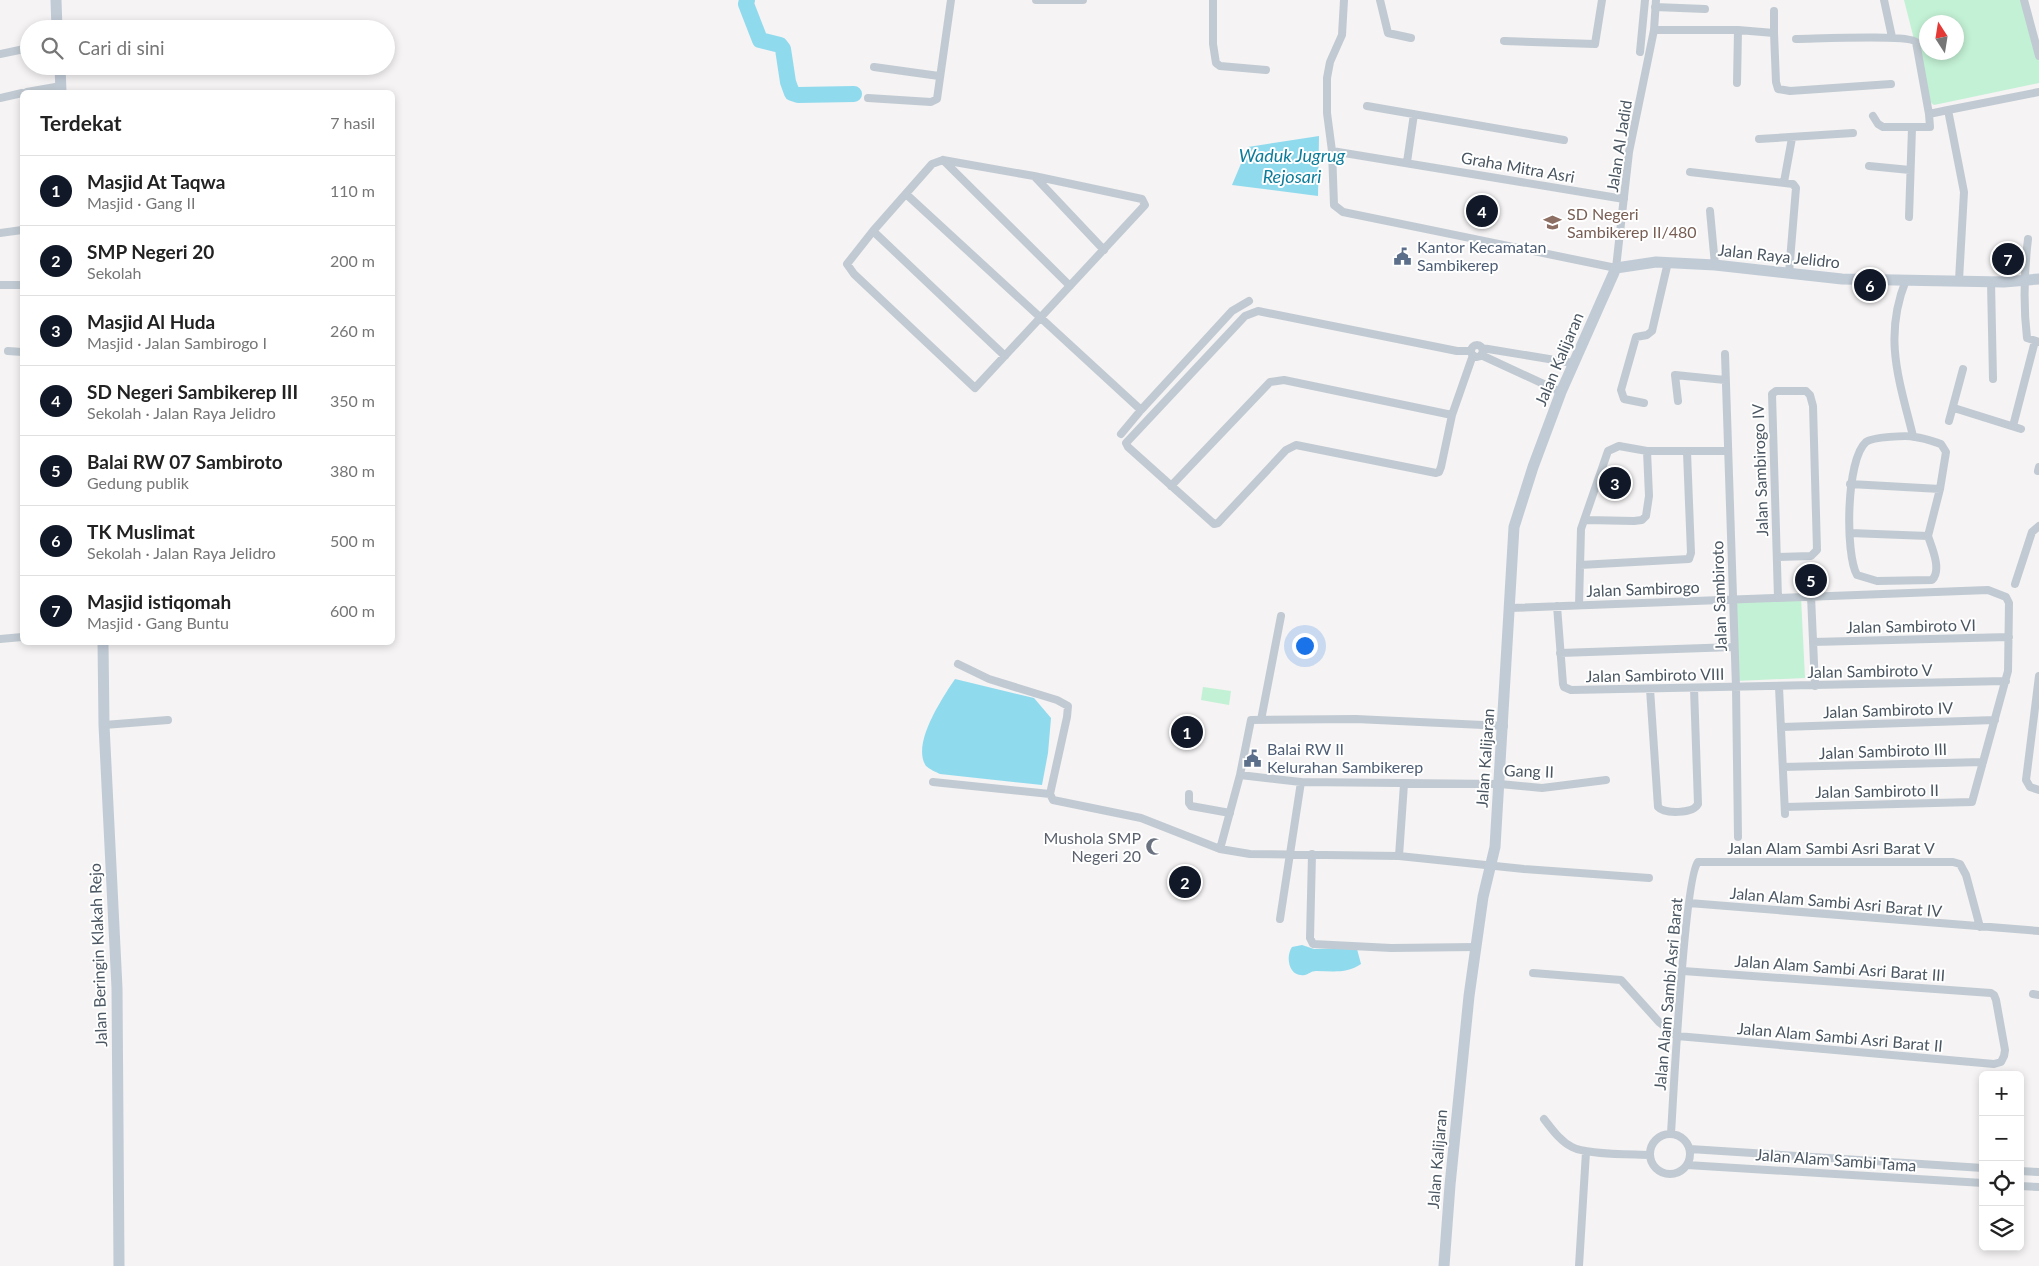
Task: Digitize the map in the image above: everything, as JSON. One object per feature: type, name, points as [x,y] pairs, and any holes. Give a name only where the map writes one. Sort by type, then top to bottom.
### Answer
[{"type":"street","points":[[56,0],[57,20]]},
{"type":"street","points":[[868,98],[931,102],[936,99],[951,0]]},
{"type":"street","points":[[1036,0],[1084,0]]},
{"type":"street","points":[[1213,0],[1213,44],[1216,63],[1220,66],[1266,70]]},
{"type":"street","points":[[1332,151],[1327,113],[1327,78],[1330,62],[1342,35],[1344,0]]},
{"type":"street","points":[[1380,0],[1388,33],[1411,38]]},
{"type":"street","points":[[1504,41],[1595,44],[1602,0]]},
{"type":"street","points":[[1640,52],[1645,0]]},
{"type":"street","points":[[1884,0],[1892,37]]},
{"type":"street","points":[[2024,0],[2037,42],[2039,56]]},
{"type":"street","points":[[1655,3],[1705,9]]},
{"type":"street","name":"Jalan Al Jadid","points":[[1616,268],[1629,152],[1654,30],[1655,3]]},
{"type":"street","points":[[1774,11],[1776,82],[1778,89],[1790,91],[1891,84]]},
{"type":"street","points":[[1654,30],[1738,30],[1774,33]]},
{"type":"street","points":[[1737,83],[1738,30]]},
{"type":"street","points":[[1796,39],[1892,37],[1913,39],[1916,42],[1930,127],[1883,127],[1878,124],[1873,116]]},
{"type":"street","points":[[0,54],[20,50]]},
{"type":"street","points":[[874,67],[939,76]]},
{"type":"street","points":[[60,75],[61,89]]},
{"type":"street","points":[[1929,114],[2039,92]]},
{"type":"street","points":[[0,98],[20,93]]},
{"type":"street","points":[[1367,106],[1564,140]]},
{"type":"street","points":[[1948,110],[1964,192],[1959,280]]},
{"type":"street","points":[[1407,162],[1414,114]]},
{"type":"street","points":[[1909,217],[1912,128]]},
{"type":"street","points":[[1759,139],[1853,133]]},
{"type":"street","points":[[1784,182],[1792,138]]},
{"type":"street","name":"Graha Mitra Asri","points":[[1332,151],[1624,199]]},
{"type":"street","name":"Jalan Raya Jelidro","points":[[1332,151],[1334,205],[1342,212],[1616,268],[1668,262],[1715,265],[1842,279],[1991,282],[2039,279]]},
{"type":"street","points":[[942,160],[1070,286]]},
{"type":"street","points":[[942,160],[1034,176],[1144,201],[1144,208],[975,388],[868,288],[849,269],[847,264],[873,231],[932,164],[942,160]]},
{"type":"street","points":[[1870,166],[1910,170]]},
{"type":"street","points":[[1690,172],[1793,184],[1796,188],[1789,273]]},
{"type":"street","points":[[1034,176],[1104,250]]},
{"type":"street","points":[[906,194],[1140,410]]},
{"type":"street","points":[[1710,211],[1715,265]]},
{"type":"street","points":[[0,232],[20,230]]},
{"type":"street","points":[[873,231],[1005,356]]},
{"type":"street","points":[[2013,426],[2037,341],[2027,338],[2023,281],[2028,239]]},
{"type":"street","points":[[1644,402],[1624,399],[1621,390],[1636,337],[1647,335],[1652,331],[1668,262]]},
{"type":"street","name":"Jalan Kalijaran","points":[[1444,1266],[1463,1057],[1476,947],[1483,897],[1495,847],[1504,726],[1514,527],[1533,467],[1561,392],[1616,268]]},
{"type":"street","points":[[1906,280],[1897,303],[1893,339],[1900,382],[1913,436]]},
{"type":"street","points":[[1991,282],[1993,379]]},
{"type":"street","points":[[0,286],[20,285]]},
{"type":"street","points":[[1121,434],[1140,410],[1232,311],[1249,301]]},
{"type":"street","points":[[1477,352],[1452,415],[1441,467],[1439,472],[1436,473],[1296,445],[1286,450],[1218,523],[1214,524],[1128,447],[1126,442],[1245,316],[1258,311],[1457,351],[1477,352],[1573,363]]},
{"type":"street","points":[[8,351],[20,352]]},
{"type":"street","points":[[1477,352],[1561,392]]},
{"type":"street","name":"Jalan Sambiroto","points":[[1725,354],[1736,688],[1738,837]]},
{"type":"street","points":[[1190,356],[1199,365]]},
{"type":"street","points":[[1949,421],[1963,369]]},
{"type":"street","points":[[1678,402],[1675,375],[1725,380]]},
{"type":"street","points":[[1171,486],[1270,382],[1275,380],[1284,380],[1452,415]]},
{"type":"street","name":"Jalan Sambirogo IV","points":[[1777,557],[1811,556],[1816,552],[1816,478],[1813,406],[1810,395],[1806,391],[1776,391],[1772,394],[1778,598]]},
{"type":"street","points":[[1954,408],[2021,429]]},
{"type":"street","points":[[1913,436],[1941,444],[1945,448],[1940,489],[1928,536],[1936,570],[1935,576],[1932,580],[1877,581],[1867,579],[1857,575],[1852,559],[1850,533],[1850,484],[1858,455],[1867,441],[1913,436]]},
{"type":"street","points":[[1579,605],[1581,529],[1586,520],[1608,450],[1626,446],[1647,451],[1728,451]]},
{"type":"street","points":[[1586,520],[1634,521],[1642,520],[1646,516],[1648,496],[1647,451]]},
{"type":"street","points":[[1580,565],[1684,560],[1690,557],[1687,452]]},
{"type":"street","points":[[1850,484],[1940,489]]},
{"type":"street","points":[[2015,584],[2032,532],[2039,526]]},
{"type":"street","points":[[1850,533],[1928,536]]},
{"type":"street","name":"Jalan Sambirogo","points":[[1510,608],[1988,590],[2002,595],[2008,600],[2009,637]]},
{"type":"street","points":[[1810,596],[1815,686]]},
{"type":"street","points":[[1557,606],[1560,653],[1734,647]]},
{"type":"street","points":[[1261,720],[1281,616]]},
{"type":"street","points":[[0,639],[20,637]]},
{"type":"street","points":[[1984,762],[2006,681],[2009,637]]},
{"type":"street","name":"Jalan Sambiroto VI","points":[[1813,642],[2009,637]]},
{"type":"street","name":"Jalan Beringin Klakah Rejo","points":[[103,645],[104,725],[117,988],[119,1266]]},
{"type":"street","name":"Jalan Sambiroto VIII","points":[[1560,653],[1564,687],[1576,690],[1736,688]]},
{"type":"street","points":[[958,664],[989,679],[1057,700],[1068,706],[1050,794],[1054,800],[1141,818],[1220,849],[1250,854],[1399,856],[1490,866],[1649,878]]},
{"type":"street","points":[[2039,676],[2035,728],[2026,780],[2030,787],[2039,790]]},
{"type":"street","name":"Jalan Sambiroto V","points":[[1736,688],[2006,681]]},
{"type":"street","name":"Jalan Sambiroto II","points":[[1779,687],[1784,811],[1969,803],[1974,800],[1984,762]]},
{"type":"street","points":[[1650,689],[1656,801],[1662,811],[1690,811],[1696,809],[1698,804],[1694,688]]},
{"type":"street","points":[[1220,849],[1240,775],[1251,720],[1356,719],[1504,726]]},
{"type":"street","points":[[104,725],[168,720]]},
{"type":"street","name":"Jalan Sambiroto IV","points":[[1782,727],[1995,720]]},
{"type":"street","name":"Jalan Sambiroto III","points":[[1783,767],[1984,762]]},
{"type":"street","name":"Gang II","points":[[1240,775],[1301,782],[1500,784],[1542,788],[1606,780]]},
{"type":"street","points":[[933,782],[1050,794]]},
{"type":"street","points":[[1280,919],[1301,782]]},
{"type":"street","points":[[1399,856],[1404,784]]},
{"type":"street","points":[[1189,794],[1191,806],[1230,813]]},
{"type":"street","points":[[1312,854],[1310,938],[1313,944],[1391,948],[1476,947]]},
{"type":"street","name":"Jalan Alam Sambi Asri Barat V","points":[[1701,861],[1953,862],[1960,864],[1966,875],[1983,927]]},
{"type":"street","name":"Jalan Alam Sambi Asri Barat","points":[[1671,1134],[1677,1036],[1692,875],[1695,864],[1701,861]]},
{"type":"street","name":"Jalan Alam Sambi Asri Barat IV","points":[[1689,904],[2039,931]]},
{"type":"street","name":"Jalan Alam Sambi Asri Barat III","points":[[1683,970],[1991,994],[1994,995],[2005,1050],[2001,1062]]},
{"type":"street","points":[[1532,973],[1621,980],[1659,1022],[1677,1036]]},
{"type":"street","name":"Jalan Alam Sambi Asri Barat II","points":[[1677,1036],[1994,1064],[2001,1062]]},
{"type":"street","points":[[1544,1119],[1573,1148],[1586,1152],[1650,1156]]},
{"type":"street","points":[[1671,1134],[1679,1136],[1686,1142],[1690,1149],[1690,1154],[1687,1165],[1679,1172],[1666,1174],[1655,1167],[1650,1156],[1654,1143],[1664,1135],[1671,1134]]},
{"type":"street","name":"Jalan Alam Sambi Tama","points":[[1690,1149],[1979,1168]]},
{"type":"street","points":[[1579,1266],[1586,1152]]},
{"type":"street","name":"Jalan Alam Sambi Tama","points":[[1687,1165],[1979,1183]]},
{"type":"street","points":[[2024,1171],[2039,1172]]},
{"type":"street","points":[[2024,1186],[2039,1188]]},
{"type":"green space","points":[[1904,0],[2023,0],[2039,61],[2039,83],[1934,105],[1930,102],[1919,60],[1964,60],[1964,15],[1919,15],[1919,59]]},
{"type":"green space","points":[[1801,597],[1805,678],[1736,681],[1732,600]]},
{"type":"green space","points":[[1203,687],[1231,691],[1229,705],[1201,700]]},
{"type":"water","name":"Waduk Jugrug Rejosari","points":[[1319,136],[1318,196],[1232,185],[1248,147]]},
{"type":"water","points":[[955,679],[1034,698],[1051,718],[1048,753],[1042,785],[940,774],[926,766],[922,757],[925,734],[943,697]]},
{"type":"water","points":[[1302,945],[1314,949],[1354,948],[1357,949],[1361,964],[1345,971],[1314,971],[1300,975],[1292,970],[1289,956],[1292,947]]},
{"type":"waterway","points":[[747,0],[746,4],[760,40],[780,45],[783,49],[788,82],[792,93],[798,95],[854,94]]},
{"type":"place","name":"SD Negeri Sambikerep III","points":[[1482,211]]},
{"type":"place","name":"SD Negeri Sambikerep II/480","points":[[1553,223]]},
{"type":"place","name":"Kantor Kecamatan Sambikerep","points":[[1403,256]]},
{"type":"place","name":"Masjid istiqomah","points":[[2008,259]]},
{"type":"place","name":"TK Muslimat","points":[[1870,285]]},
{"type":"place","name":"Masjid Al Huda","points":[[1615,483]]},
{"type":"place","name":"Balai RW 07 Sambiroto","points":[[1811,580]]},
{"type":"place","name":"Masjid At Taqwa","points":[[1187,732]]},
{"type":"place","name":"Balai RW II Kelurahan Sambikerep","points":[[1253,758]]},
{"type":"place","name":"Mushola SMP Negeri 20","points":[[1155,847]]},
{"type":"place","name":"SMP Negeri 20","points":[[1185,882]]}]
